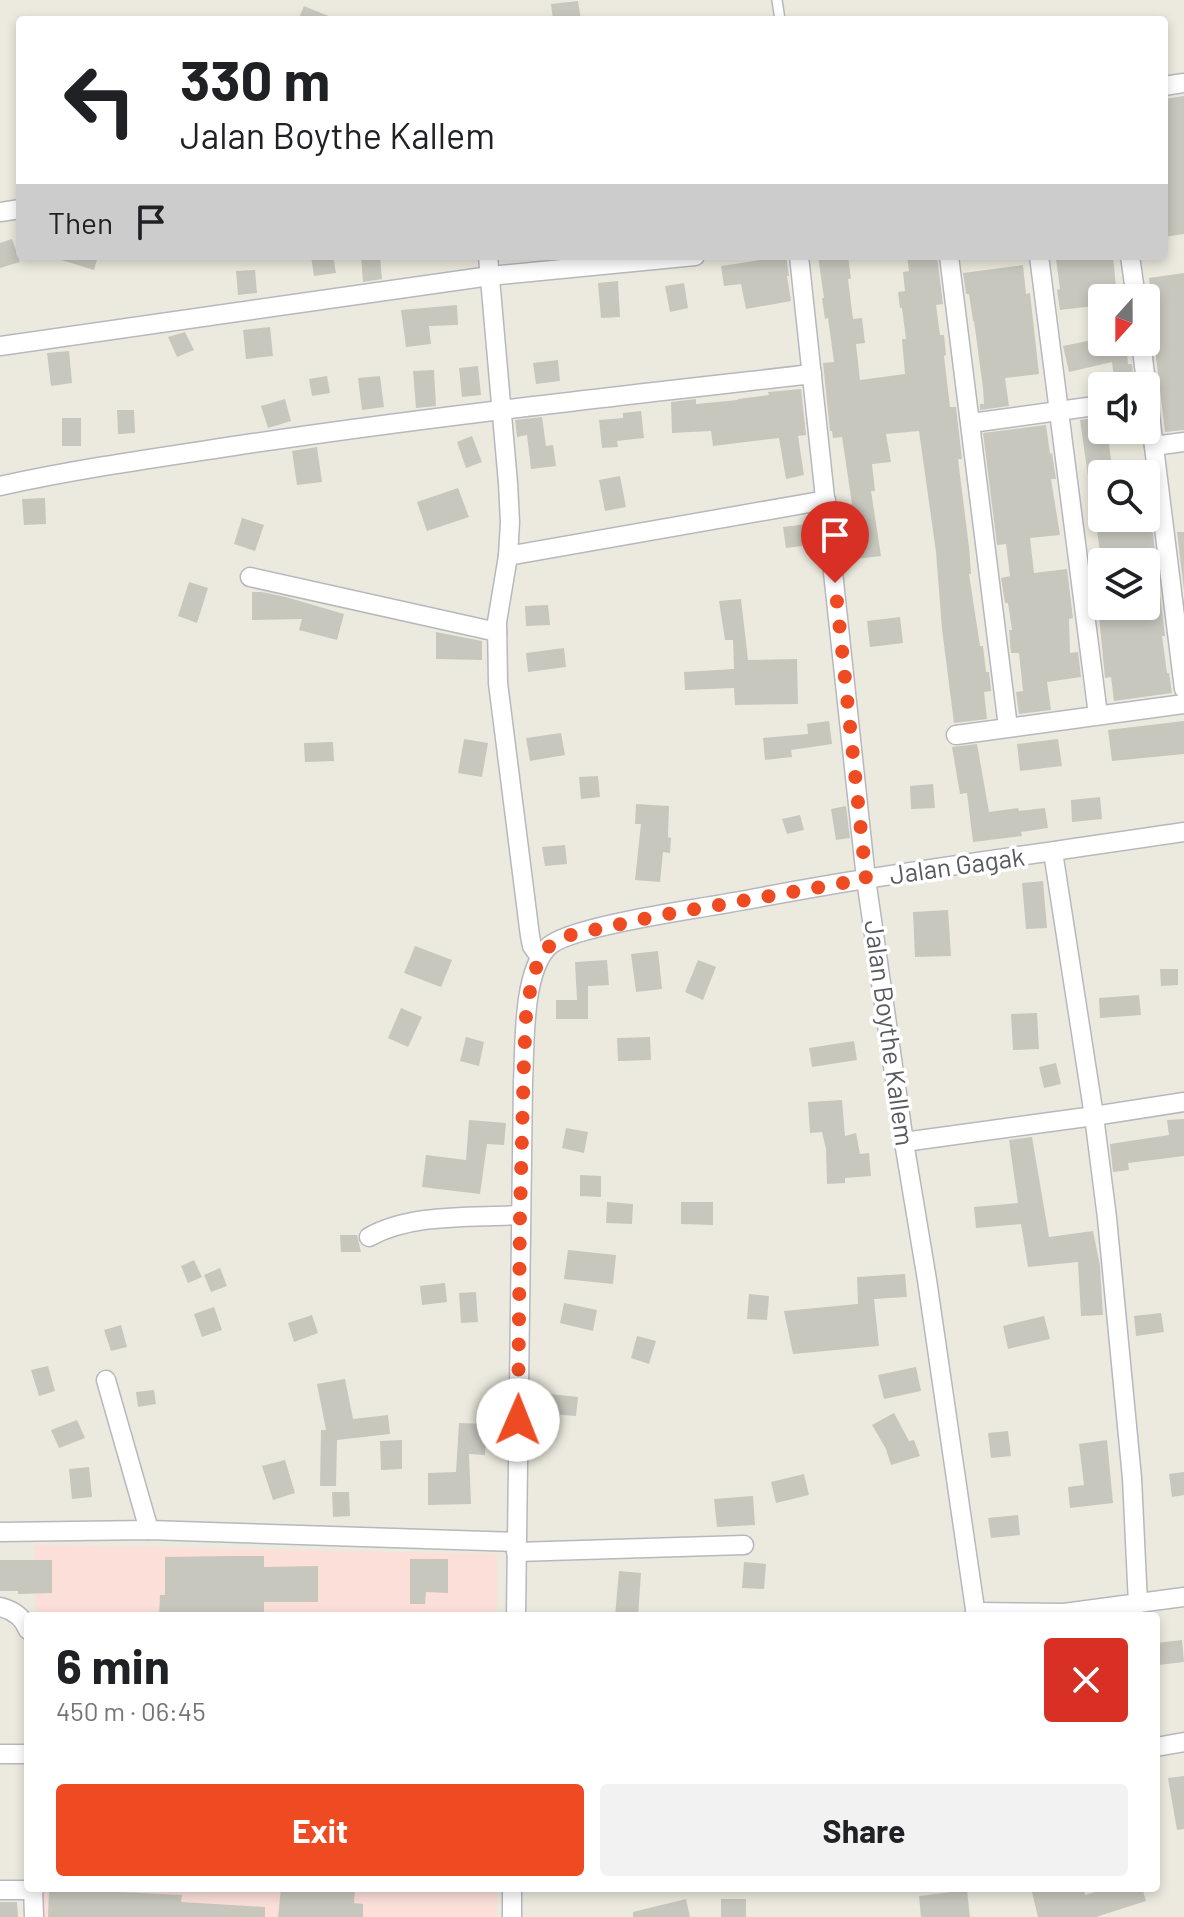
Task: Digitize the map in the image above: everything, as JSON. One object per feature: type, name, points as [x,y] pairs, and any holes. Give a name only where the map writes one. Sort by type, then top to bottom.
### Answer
[{"type":"street","points":[[488,260],[510,522],[497,632],[498,683],[530,936],[532,946],[540,957],[532,979],[526,1016],[520,1215],[516,1612]]},
{"type":"street","points":[[0,346],[490,276],[654,260]]},
{"type":"street","name":"Jalan Boythe Kallem","points":[[799,260],[866,879],[976,1612]]},
{"type":"street","points":[[950,260],[1008,727]]},
{"type":"street","points":[[1040,260],[1098,715]]},
{"type":"street","points":[[1131,260],[1134,284]]},
{"type":"street","points":[[0,486],[231,447],[501,410],[812,374]]},
{"type":"street","points":[[971,423],[1088,407]]},
{"type":"street","points":[[1184,442],[1154,446],[1184,689]]},
{"type":"street","points":[[508,556],[826,500]]},
{"type":"street","points":[[250,577],[497,632]]},
{"type":"street","points":[[956,735],[1184,704]]},
{"type":"street","name":"Jalan Gagak","points":[[540,957],[553,942],[566,936],[662,915],[866,879],[1184,832]]},
{"type":"street","points":[[1053,852],[1107,1218],[1132,1478],[1138,1604]]},
{"type":"street","points":[[904,1142],[1184,1102]]},
{"type":"street","points":[[369,1237],[404,1223],[520,1215]]},
{"type":"street","points":[[106,1380],[149,1530]]},
{"type":"street","points":[[0,1532],[149,1530],[516,1547],[744,1545]]},
{"type":"street","points":[[1072,1612],[1184,1597]]},
{"type":"street","points":[[0,1607],[24,1621]]},
{"type":"street","points":[[1160,1746],[1184,1742]]},
{"type":"street","points":[[0,1754],[24,1754]]},
{"type":"street","points":[[0,1890],[24,1889]]},
{"type":"street","points":[[34,1892],[34,1917]]},
{"type":"street","points":[[512,1892],[512,1917]]},
{"type":"shaded area","points":[[34,1545],[497,1554],[497,1612],[36,1612]]},
{"type":"shaded area","points":[[41,1892],[497,1892],[497,1917],[41,1917]]},
{"type":"building","points":[[578,1],[580,16],[552,16],[551,4]]},
{"type":"building","points":[[304,6],[328,16],[300,16]]},
{"type":"building","points":[[1184,96],[1184,234],[1168,236],[1168,98]]},
{"type":"building","points":[[12,239],[16,260],[20,262],[0,268],[0,243]]},
{"type":"building","points":[[61,260],[97,260],[94,270]]},
{"type":"building","points":[[312,260],[334,260],[336,273],[314,276]]},
{"type":"building","points":[[361,260],[380,260],[382,279],[363,282]]},
{"type":"building","points":[[760,260],[787,260],[791,301],[746,309],[741,284],[724,286],[721,266]]},
{"type":"building","points":[[819,260],[849,260],[853,319],[862,318],[865,343],[856,344],[860,380],[905,374],[902,339],[906,339],[898,292],[905,291],[903,272],[909,271],[908,260],[938,260],[943,304],[936,305],[940,335],[944,335],[950,407],[956,407],[969,574],[980,646],[983,646],[990,680],[991,691],[984,692],[987,719],[954,723],[936,552],[919,431],[886,434],[891,462],[872,464],[875,491],[871,491],[881,556],[856,559],[842,437],[833,438],[830,431],[823,363],[834,362]]},
{"type":"building","points":[[1056,260],[1113,260],[1116,284],[1088,284],[1088,307],[1060,310],[1057,290],[1060,289]]},
{"type":"building","points":[[1023,265],[1026,294],[1030,293],[1039,374],[1005,378],[1009,406],[980,410],[980,404],[984,404],[983,388],[974,321],[963,273]]},
{"type":"building","points":[[255,270],[257,293],[238,295],[236,271]]},
{"type":"building","points":[[1184,273],[1184,430],[1165,432],[1156,356],[1160,356],[1160,284],[1150,284],[1149,278]]},
{"type":"building","points":[[618,281],[620,317],[601,318],[598,283]]},
{"type":"building","points":[[684,283],[688,308],[670,312],[665,286]]},
{"type":"building","points":[[457,305],[458,325],[429,326],[431,344],[406,347],[401,310]]},
{"type":"building","points":[[270,327],[273,356],[246,359],[243,330]]},
{"type":"building","points":[[185,332],[194,350],[177,357],[168,337]]},
{"type":"building","points":[[1088,341],[1088,356],[1127,356],[1133,372],[1113,372],[1112,362],[1069,372],[1063,346]]},
{"type":"building","points":[[69,351],[72,383],[51,386],[47,353]]},
{"type":"building","points":[[558,360],[560,381],[536,384],[533,363]]},
{"type":"building","points":[[478,366],[481,395],[462,397],[459,368]]},
{"type":"building","points":[[434,370],[436,406],[416,408],[413,371]]},
{"type":"building","points":[[327,376],[330,393],[312,396],[309,379]]},
{"type":"building","points":[[380,376],[384,407],[362,410],[358,378]]},
{"type":"building","points":[[801,389],[806,435],[798,436],[804,475],[786,479],[779,438],[713,446],[711,431],[672,433],[671,402],[696,399],[696,404],[738,400],[769,395],[768,392]]},
{"type":"building","points":[[285,399],[291,421],[268,428],[261,406]]},
{"type":"building","points":[[117,410],[134,410],[135,433],[118,434]]},
{"type":"building","points":[[641,411],[644,438],[617,441],[618,447],[602,448],[599,420],[623,418],[623,413]]},
{"type":"building","points":[[542,417],[546,446],[553,445],[556,466],[531,469],[527,435],[517,437],[515,420]]},
{"type":"building","points":[[62,418],[81,418],[81,446],[62,446]]},
{"type":"building","points":[[1088,419],[1088,444],[1109,444],[1111,460],[1088,460],[1088,476],[1080,420]]},
{"type":"building","points":[[1046,425],[1056,479],[1051,479],[1060,535],[1030,538],[1034,573],[1067,569],[1073,618],[1069,619],[1070,653],[1078,652],[1081,677],[1047,682],[1051,710],[1019,714],[1016,692],[1023,691],[1019,653],[1011,653],[1009,630],[1012,630],[1001,578],[1010,576],[1006,544],[997,545],[983,433]]},
{"type":"building","points":[[472,436],[482,462],[466,468],[457,442]]},
{"type":"building","points":[[317,447],[322,482],[297,485],[292,451]]},
{"type":"building","points":[[620,476],[626,507],[605,511],[599,480]]},
{"type":"building","points":[[458,488],[469,517],[427,531],[417,502]]},
{"type":"building","points":[[45,498],[46,524],[24,525],[22,499]]},
{"type":"building","points":[[242,518],[264,525],[255,551],[234,544]]},
{"type":"building","points":[[807,524],[810,545],[786,548],[783,527]]},
{"type":"building","points":[[1097,532],[1153,532],[1155,548],[1099,548]]},
{"type":"building","points":[[1177,532],[1184,532],[1184,591]]},
{"type":"building","points":[[189,582],[208,588],[197,623],[178,616]]},
{"type":"building","points":[[252,592],[286,597],[344,614],[337,640],[299,630],[302,619],[252,620]]},
{"type":"building","points":[[1160,594],[1165,636],[1162,636],[1172,693],[1114,701],[1111,677],[1105,678],[1099,620],[1160,620]]},
{"type":"building","points":[[741,599],[748,660],[797,659],[798,704],[735,705],[734,688],[685,690],[684,672],[734,669],[733,640],[725,640],[719,601]]},
{"type":"building","points":[[548,605],[550,625],[526,626],[525,606]]},
{"type":"building","points":[[900,617],[903,643],[870,647],[867,621]]},
{"type":"building","points":[[436,632],[482,641],[482,660],[436,659]]},
{"type":"building","points":[[564,648],[566,667],[528,672],[526,653]]},
{"type":"building","points":[[829,721],[832,744],[791,750],[792,757],[765,760],[763,738],[808,734],[807,724]]},
{"type":"building","points":[[1184,721],[1184,754],[1112,761],[1108,730]]},
{"type":"building","points":[[561,733],[565,755],[530,761],[526,738]]},
{"type":"building","points":[[464,739],[488,743],[482,777],[458,773]]},
{"type":"building","points":[[1058,739],[1062,766],[1020,771],[1017,744]]},
{"type":"building","points":[[333,742],[334,761],[305,762],[304,743]]},
{"type":"building","points":[[977,744],[989,812],[1045,808],[1048,828],[1021,832],[1022,836],[973,842],[967,793],[960,794],[952,747]]},
{"type":"building","points":[[598,776],[600,797],[581,799],[579,777]]},
{"type":"building","points":[[933,784],[935,808],[911,809],[910,786]]},
{"type":"building","points":[[1100,797],[1102,819],[1072,822],[1071,800]]},
{"type":"building","points":[[636,804],[669,806],[670,853],[663,852],[660,882],[635,880],[641,824],[635,824]]},
{"type":"building","points":[[846,806],[850,838],[836,840],[831,809]]},
{"type":"building","points":[[800,815],[804,830],[787,834],[782,819]]},
{"type":"building","points":[[565,845],[567,864],[545,866],[542,847]]},
{"type":"building","points":[[1043,881],[1047,928],[1026,929],[1022,883]]},
{"type":"building","points":[[948,910],[951,956],[915,957],[913,912]]},
{"type":"building","points":[[415,946],[452,960],[441,987],[404,973]]},
{"type":"building","points":[[658,951],[662,989],[636,992],[631,954]]},
{"type":"building","points":[[607,960],[609,985],[588,986],[588,1019],[556,1019],[556,1000],[577,1000],[575,962]]},
{"type":"building","points":[[698,960],[716,967],[703,1000],[685,992]]},
{"type":"building","points":[[1160,969],[1178,969],[1178,985],[1161,986]]},
{"type":"building","points":[[1139,995],[1141,1015],[1100,1018],[1099,998]]},
{"type":"building","points":[[401,1008],[422,1017],[408,1047],[388,1038]]},
{"type":"building","points":[[1037,1013],[1039,1049],[1013,1050],[1011,1014]]},
{"type":"building","points":[[466,1037],[484,1042],[479,1066],[460,1061]]},
{"type":"building","points":[[650,1037],[651,1060],[618,1061],[617,1038]]},
{"type":"building","points":[[854,1041],[857,1060],[812,1067],[809,1048]]},
{"type":"building","points":[[1056,1063],[1061,1084],[1044,1088],[1039,1067]]},
{"type":"building","points":[[842,1100],[845,1136],[856,1133],[860,1154],[869,1153],[871,1176],[845,1178],[845,1183],[827,1184],[826,1149],[822,1132],[810,1133],[808,1102]]},
{"type":"building","points":[[1184,1119],[1184,1156],[1128,1163],[1129,1170],[1113,1172],[1110,1144],[1169,1135],[1167,1120]]},
{"type":"building","points":[[469,1120],[506,1123],[504,1145],[487,1144],[480,1194],[422,1187],[426,1155],[466,1160]]},
{"type":"building","points":[[566,1128],[588,1132],[584,1153],[562,1148]]},
{"type":"building","points":[[1032,1137],[1049,1237],[1093,1231],[1100,1266],[1103,1315],[1081,1316],[1078,1262],[1028,1267],[1021,1224],[976,1228],[974,1207],[1018,1203],[1009,1140]]},
{"type":"building","points":[[580,1175],[601,1176],[601,1197],[580,1196]]},
{"type":"building","points":[[607,1202],[633,1204],[632,1224],[606,1223]]},
{"type":"building","points":[[681,1202],[713,1202],[713,1225],[681,1224]]},
{"type":"building","points":[[340,1235],[357,1235],[361,1252],[341,1252]]},
{"type":"building","points":[[568,1250],[616,1255],[613,1284],[564,1279]]},
{"type":"building","points":[[194,1260],[202,1277],[188,1283],[181,1266]]},
{"type":"building","points":[[220,1268],[227,1286],[211,1292],[204,1275]]},
{"type":"building","points":[[905,1274],[907,1297],[874,1299],[879,1346],[793,1354],[784,1311],[858,1304],[857,1277]]},
{"type":"building","points":[[445,1283],[447,1302],[422,1305],[420,1286]]},
{"type":"building","points":[[476,1292],[478,1322],[461,1323],[459,1293]]},
{"type":"building","points":[[749,1294],[769,1296],[767,1320],[747,1319]]},
{"type":"building","points":[[564,1303],[597,1310],[593,1331],[560,1323]]},
{"type":"building","points":[[214,1307],[222,1330],[202,1337],[194,1314]]},
{"type":"building","points":[[1161,1313],[1164,1332],[1136,1336],[1134,1316]]},
{"type":"building","points":[[312,1315],[318,1333],[294,1342],[288,1323]]},
{"type":"building","points":[[1044,1316],[1050,1339],[1008,1349],[1003,1326]]},
{"type":"building","points":[[121,1325],[127,1347],[111,1351],[104,1330]]},
{"type":"building","points":[[637,1336],[656,1341],[649,1364],[631,1358]]},
{"type":"building","points":[[48,1366],[55,1391],[39,1396],[31,1370]]},
{"type":"building","points":[[916,1367],[921,1391],[884,1399],[878,1375]]},
{"type":"building","points":[[345,1379],[353,1419],[388,1415],[390,1434],[337,1440],[336,1486],[320,1486],[321,1430],[326,1430],[317,1384]]},
{"type":"building","points":[[154,1390],[156,1404],[138,1407],[136,1392]]},
{"type":"building","points":[[540,1393],[578,1397],[576,1416],[538,1413]]},
{"type":"building","points":[[894,1413],[909,1441],[914,1440],[920,1456],[891,1465],[872,1425]]},
{"type":"building","points":[[77,1420],[85,1438],[59,1448],[51,1430]]},
{"type":"building","points":[[459,1423],[487,1424],[485,1455],[469,1454],[471,1504],[428,1505],[428,1473],[456,1472]]},
{"type":"building","points":[[1008,1431],[1011,1456],[991,1458],[988,1433]]},
{"type":"building","points":[[402,1440],[402,1469],[381,1470],[380,1441]]},
{"type":"building","points":[[1107,1440],[1113,1503],[1070,1508],[1068,1487],[1084,1485],[1079,1444]]},
{"type":"building","points":[[285,1460],[295,1493],[273,1500],[262,1466]]},
{"type":"building","points":[[89,1467],[92,1497],[72,1499],[69,1469]]},
{"type":"building","points":[[1184,1472],[1184,1495],[1172,1497],[1169,1474]]},
{"type":"building","points":[[804,1474],[809,1495],[776,1503],[771,1482]]},
{"type":"building","points":[[332,1492],[349,1492],[350,1516],[333,1517]]},
{"type":"building","points":[[753,1496],[755,1525],[717,1527],[714,1499]]},
{"type":"building","points":[[1018,1515],[1020,1535],[991,1538],[988,1518]]},
{"type":"building","points":[[264,1556],[264,1567],[318,1566],[318,1602],[264,1602],[264,1612],[159,1612],[160,1595],[165,1595],[165,1557]]},
{"type":"building","points":[[410,1559],[448,1559],[448,1593],[426,1592],[425,1604],[410,1604]]},
{"type":"building","points":[[0,1560],[52,1560],[52,1593],[0,1591]]},
{"type":"building","points":[[744,1562],[766,1564],[764,1589],[742,1588]]},
{"type":"building","points":[[619,1571],[641,1573],[638,1612],[615,1612]]},
{"type":"building","points":[[1182,1640],[1184,1662],[1160,1665],[1160,1643]]},
{"type":"building","points":[[1184,1776],[1184,1829],[1177,1830],[1168,1778]]},
{"type":"building","points":[[49,1892],[182,1895],[181,1902],[265,1907],[265,1917],[48,1917]]},
{"type":"building","points":[[281,1892],[355,1892],[354,1903],[363,1904],[363,1917],[278,1917]]},
{"type":"building","points":[[967,1892],[970,1917],[921,1917],[919,1896]]},
{"type":"building","points":[[1032,1892],[1084,1892],[1085,1895],[1095,1892],[1143,1892],[1146,1901],[1096,1917],[1038,1917]]},
{"type":"building","points":[[686,1899],[690,1917],[633,1917],[633,1912]]},
{"type":"building","points":[[721,1899],[746,1899],[746,1917],[721,1917]]},
{"type":"building","points":[[0,1902],[17,1902],[18,1917],[0,1917]]},
{"type":"route","points":[[518,1420],[523,1082],[526,1016],[535,968],[547,948],[566,936],[662,915],[866,879],[835,583]]}]
